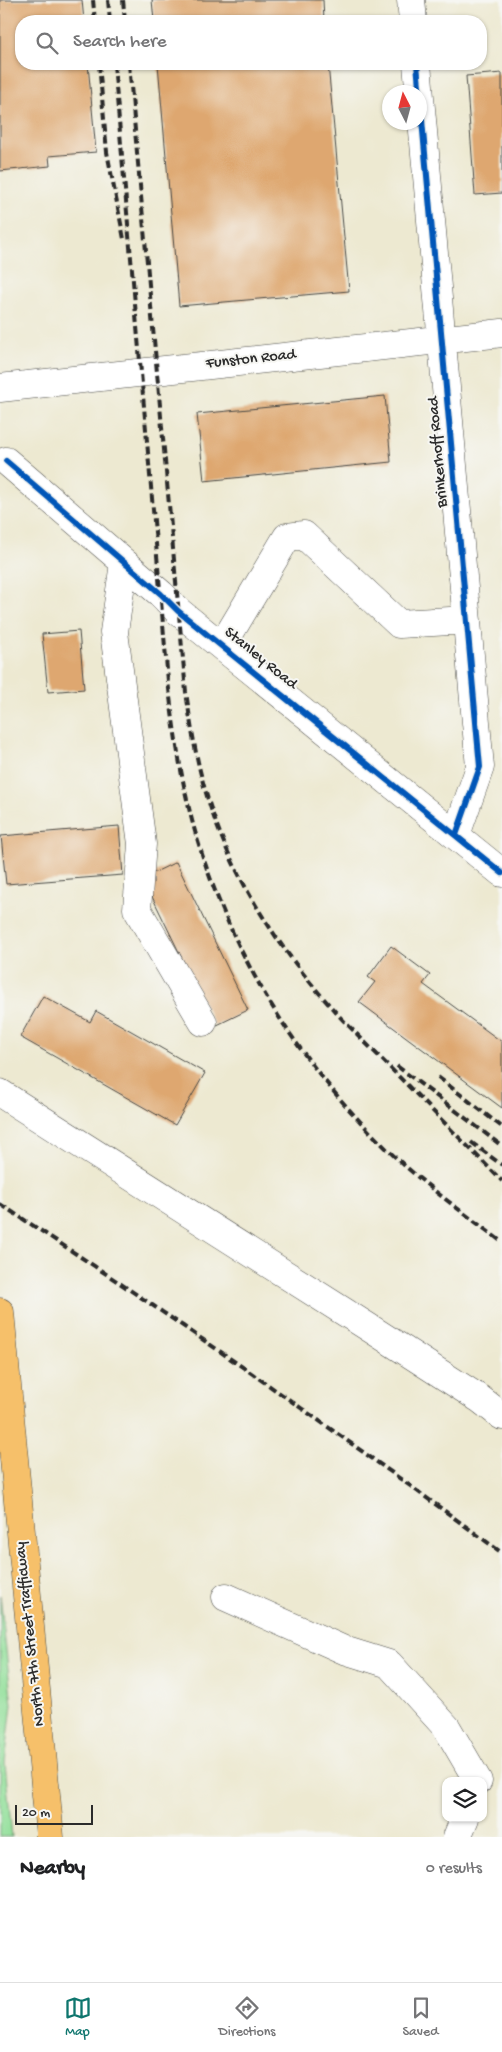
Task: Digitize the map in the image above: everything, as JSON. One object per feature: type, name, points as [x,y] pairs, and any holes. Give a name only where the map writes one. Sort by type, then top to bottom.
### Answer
[{"type":"main road","name":"North 7th Street Trafficway","points":[[0,1312],[50,1837]]},
{"type":"street","points":[[411,0],[412,15]]},
{"type":"street","name":"Brinkerhoff Road","points":[[418,70],[480,767],[456,835]]},
{"type":"street","name":"Funston Road","points":[[0,388],[502,333]]},
{"type":"street","name":"Stanley Road","points":[[6,461],[178,611],[502,873]]},
{"type":"street","points":[[222,646],[287,537],[304,535],[400,624],[467,620]]},
{"type":"street","points":[[124,563],[114,632],[142,844],[137,909],[203,1022]]},
{"type":"street","points":[[0,1094],[376,1332],[480,1399],[502,1416]]},
{"type":"street","points":[[226,1597],[344,1650],[390,1664],[446,1728],[476,1777]]},
{"type":"street","points":[[457,1837],[463,1822]]},
{"type":"green space","points":[[0,1595],[12,1705],[5,1763],[12,1837],[0,1837]]},
{"type":"building","points":[[0,0],[82,0],[83,15],[15,15],[15,70],[89,70],[96,152],[49,156],[50,166],[0,171]]},
{"type":"building","points":[[152,0],[323,0],[324,15],[153,15]]},
{"type":"building","points":[[159,70],[329,70],[349,291],[179,306]]},
{"type":"building","points":[[502,73],[502,193],[475,195],[466,76]]},
{"type":"building","points":[[385,396],[391,462],[204,481],[197,414]]},
{"type":"building","points":[[79,631],[84,689],[48,692],[42,634]]},
{"type":"building","points":[[119,826],[123,875],[6,884],[1,836]]},
{"type":"building","points":[[176,862],[248,1010],[215,1026],[143,878]]},
{"type":"building","points":[[391,946],[430,975],[423,984],[502,1042],[502,1108],[359,1002],[375,982],[368,977]]},
{"type":"building","points":[[43,996],[90,1022],[96,1011],[205,1073],[175,1125],[20,1037]]},
{"type":"railway","points":[[93,0],[94,15]]},
{"type":"railway","points":[[108,0],[109,15]]},
{"type":"railway","points":[[123,0],[124,15]]},
{"type":"railway","points":[[100,70],[107,152],[124,239]]},
{"type":"railway","points":[[115,70],[168,681],[184,788],[201,851],[216,894],[254,975],[277,1014],[329,1086],[358,1120],[416,1176],[502,1242]]},
{"type":"railway","points":[[130,70],[186,692],[197,756],[206,793],[229,855],[244,885],[261,914],[299,968],[342,1019],[502,1181]]},
{"type":"railway","points":[[397,1066],[502,1146]]},
{"type":"railway","points":[[438,1077],[502,1127]]},
{"type":"railway","points":[[471,1142],[502,1165]]},
{"type":"railway","points":[[0,1204],[128,1288],[254,1375],[502,1553]]},
{"type":"cycle path","points":[[418,70],[480,767],[456,835]]},
{"type":"cycle path","points":[[6,461],[161,594],[178,611],[502,873]]}]
